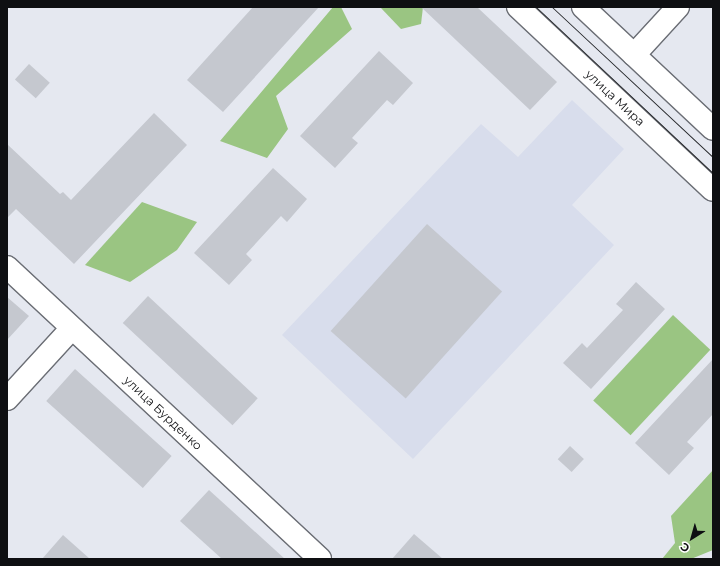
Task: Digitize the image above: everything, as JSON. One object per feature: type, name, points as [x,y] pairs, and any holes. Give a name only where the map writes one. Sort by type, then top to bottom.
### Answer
[{"type":"street","name":"улица Мира","points":[[518,7],[713,190]]},
{"type":"street","points":[[583,7],[713,129]]},
{"type":"street","points":[[634,55],[678,7]]},
{"type":"street","name":"улица Бурденко","points":[[7,267],[320,559]]},
{"type":"street","points":[[7,399],[72,328]]},
{"type":"shaded area","points":[[572,100],[624,149],[572,205],[614,245],[413,459],[282,335],[481,124],[518,157]]},
{"type":"green space","points":[[333,7],[341,7],[352,29],[276,96],[288,129],[267,158],[220,141]]},
{"type":"green space","points":[[380,7],[423,7],[421,24],[401,29]]},
{"type":"green space","points":[[142,202],[197,222],[177,250],[130,282],[85,265]]},
{"type":"green space","points":[[673,315],[710,350],[631,435],[593,401]]},
{"type":"green space","points":[[713,470],[713,550],[691,559],[662,559],[675,543],[671,516]]},
{"type":"building","points":[[253,7],[319,7],[223,112],[187,80]]},
{"type":"building","points":[[421,7],[477,7],[557,82],[530,110]]},
{"type":"building","points":[[379,51],[413,83],[393,105],[387,100],[352,138],[358,143],[335,168],[300,136]]},
{"type":"building","points":[[29,64],[50,83],[36,98],[15,80]]},
{"type":"building","points":[[154,113],[187,145],[74,264],[16,209],[7,218],[7,144],[60,194],[63,192],[71,200]]},
{"type":"building","points":[[273,168],[307,199],[287,222],[281,216],[246,254],[252,260],[229,285],[194,253]]},
{"type":"building","points":[[427,224],[502,292],[406,399],[331,331]]},
{"type":"building","points":[[636,282],[665,309],[591,389],[563,363],[582,343],[587,348],[623,310],[616,304]]},
{"type":"building","points":[[148,296],[258,398],[232,425],[123,323]]},
{"type":"building","points":[[7,297],[29,316],[7,340]]},
{"type":"building","points":[[713,359],[713,414],[687,442],[694,448],[669,475],[635,443]]},
{"type":"building","points":[[75,369],[172,456],[143,488],[46,401]]},
{"type":"building","points":[[570,446],[584,459],[572,472],[558,459]]},
{"type":"building","points":[[209,490],[285,559],[222,559],[180,521]]},
{"type":"building","points":[[414,534],[443,559],[392,559]]},
{"type":"building","points":[[63,535],[90,559],[42,559]]},
{"type":"tram line","points":[[536,7],[713,173]]},
{"type":"tram line","points":[[552,7],[713,157]]}]
